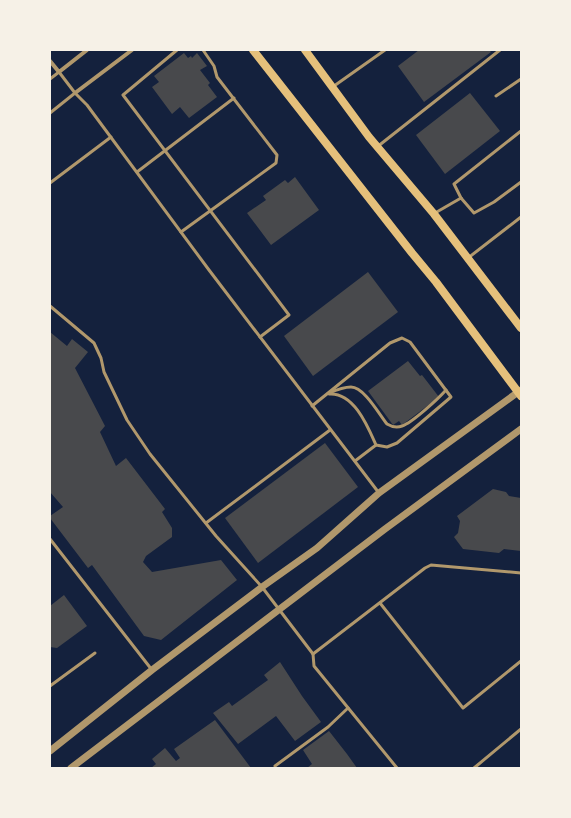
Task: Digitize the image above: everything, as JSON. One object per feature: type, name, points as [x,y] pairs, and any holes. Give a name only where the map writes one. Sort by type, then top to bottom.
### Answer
[{"type":"main road","points":[[253,50],[436,282],[520,393]]},
{"type":"main road","points":[[305,50],[377,147],[434,214],[521,328]]},
{"type":"street","points":[[50,61],[59,72],[87,50]]},
{"type":"street","points":[[75,93],[132,50]]},
{"type":"street","points":[[50,751],[152,670],[262,587],[317,548],[379,493],[520,393]]},
{"type":"street","points":[[71,768],[385,529],[521,429]]},
{"type":"lane","points":[[177,50],[123,95],[289,316],[260,337]]},
{"type":"lane","points":[[181,232],[276,163],[277,155],[217,77],[214,66],[203,50]]},
{"type":"lane","points":[[332,88],[385,50]]},
{"type":"lane","points":[[377,147],[500,50]]},
{"type":"lane","points":[[50,79],[59,72],[75,93],[87,105],[260,337],[379,493]]},
{"type":"lane","points":[[496,96],[521,79]]},
{"type":"lane","points":[[50,113],[75,93]]},
{"type":"lane","points":[[137,172],[234,98]]},
{"type":"lane","points":[[521,131],[454,184],[460,198],[474,213],[494,202],[521,182]]},
{"type":"lane","points":[[50,183],[111,136]]},
{"type":"lane","points":[[434,214],[460,198]]},
{"type":"lane","points":[[468,258],[521,217]]},
{"type":"lane","points":[[50,306],[94,343],[101,358],[104,372],[127,420],[150,454],[206,523],[262,587],[313,654],[314,666],[396,768]]},
{"type":"lane","points":[[312,406],[390,343],[402,338],[410,342],[451,397],[397,443],[387,447],[376,446],[355,461]]},
{"type":"lane","points":[[326,394],[341,388],[356,388],[362,391],[387,424],[393,427],[400,427],[404,426],[439,398],[446,390]]},
{"type":"lane","points":[[326,394],[334,394],[350,400],[368,426],[376,446]]},
{"type":"lane","points":[[206,523],[330,430]]},
{"type":"lane","points":[[50,539],[152,670]]},
{"type":"lane","points":[[313,654],[425,568],[431,565],[521,573]]},
{"type":"lane","points":[[380,603],[463,708],[521,660]]},
{"type":"lane","points":[[50,686],[95,653]]},
{"type":"lane","points":[[275,766],[328,727],[348,708]]},
{"type":"lane","points":[[474,768],[521,729]]},
{"type":"building","points":[[419,50],[489,50],[491,52],[424,102],[398,66]]},
{"type":"building","points":[[184,53],[188,58],[191,56],[192,58],[197,53],[207,66],[200,70],[210,83],[208,85],[217,97],[189,118],[180,107],[172,114],[152,87],[159,82],[154,76]]},
{"type":"building","points":[[470,93],[500,131],[445,174],[416,135]]},
{"type":"building","points":[[295,177],[319,210],[271,245],[247,213],[266,200],[263,196],[285,180],[288,183]]},
{"type":"building","points":[[368,272],[398,312],[313,376],[284,336]]},
{"type":"building","points":[[50,332],[67,346],[72,339],[88,352],[75,368],[105,426],[100,432],[116,466],[126,458],[165,509],[162,512],[172,528],[172,537],[146,556],[143,562],[152,572],[221,560],[237,580],[161,640],[144,636],[92,565],[88,568],[50,518],[50,516],[63,507],[50,492]]},
{"type":"building","points":[[408,361],[420,376],[422,375],[439,397],[402,425],[399,421],[393,425],[368,391]]},
{"type":"building","points":[[325,443],[358,487],[258,563],[225,518]]},
{"type":"building","points":[[493,489],[506,492],[509,496],[521,498],[521,551],[504,549],[499,553],[463,549],[454,537],[458,533],[460,521],[457,516]]},
{"type":"building","points":[[64,595],[87,626],[57,648],[50,647],[50,606]]},
{"type":"building","points":[[280,662],[321,722],[295,741],[276,716],[238,744],[213,713],[229,702],[232,706],[268,680],[264,675]]},
{"type":"building","points":[[215,720],[251,768],[151,768],[156,764],[152,759],[165,748],[176,761],[180,758],[174,749]]},
{"type":"building","points":[[329,731],[357,768],[307,768],[312,764],[303,750]]}]
